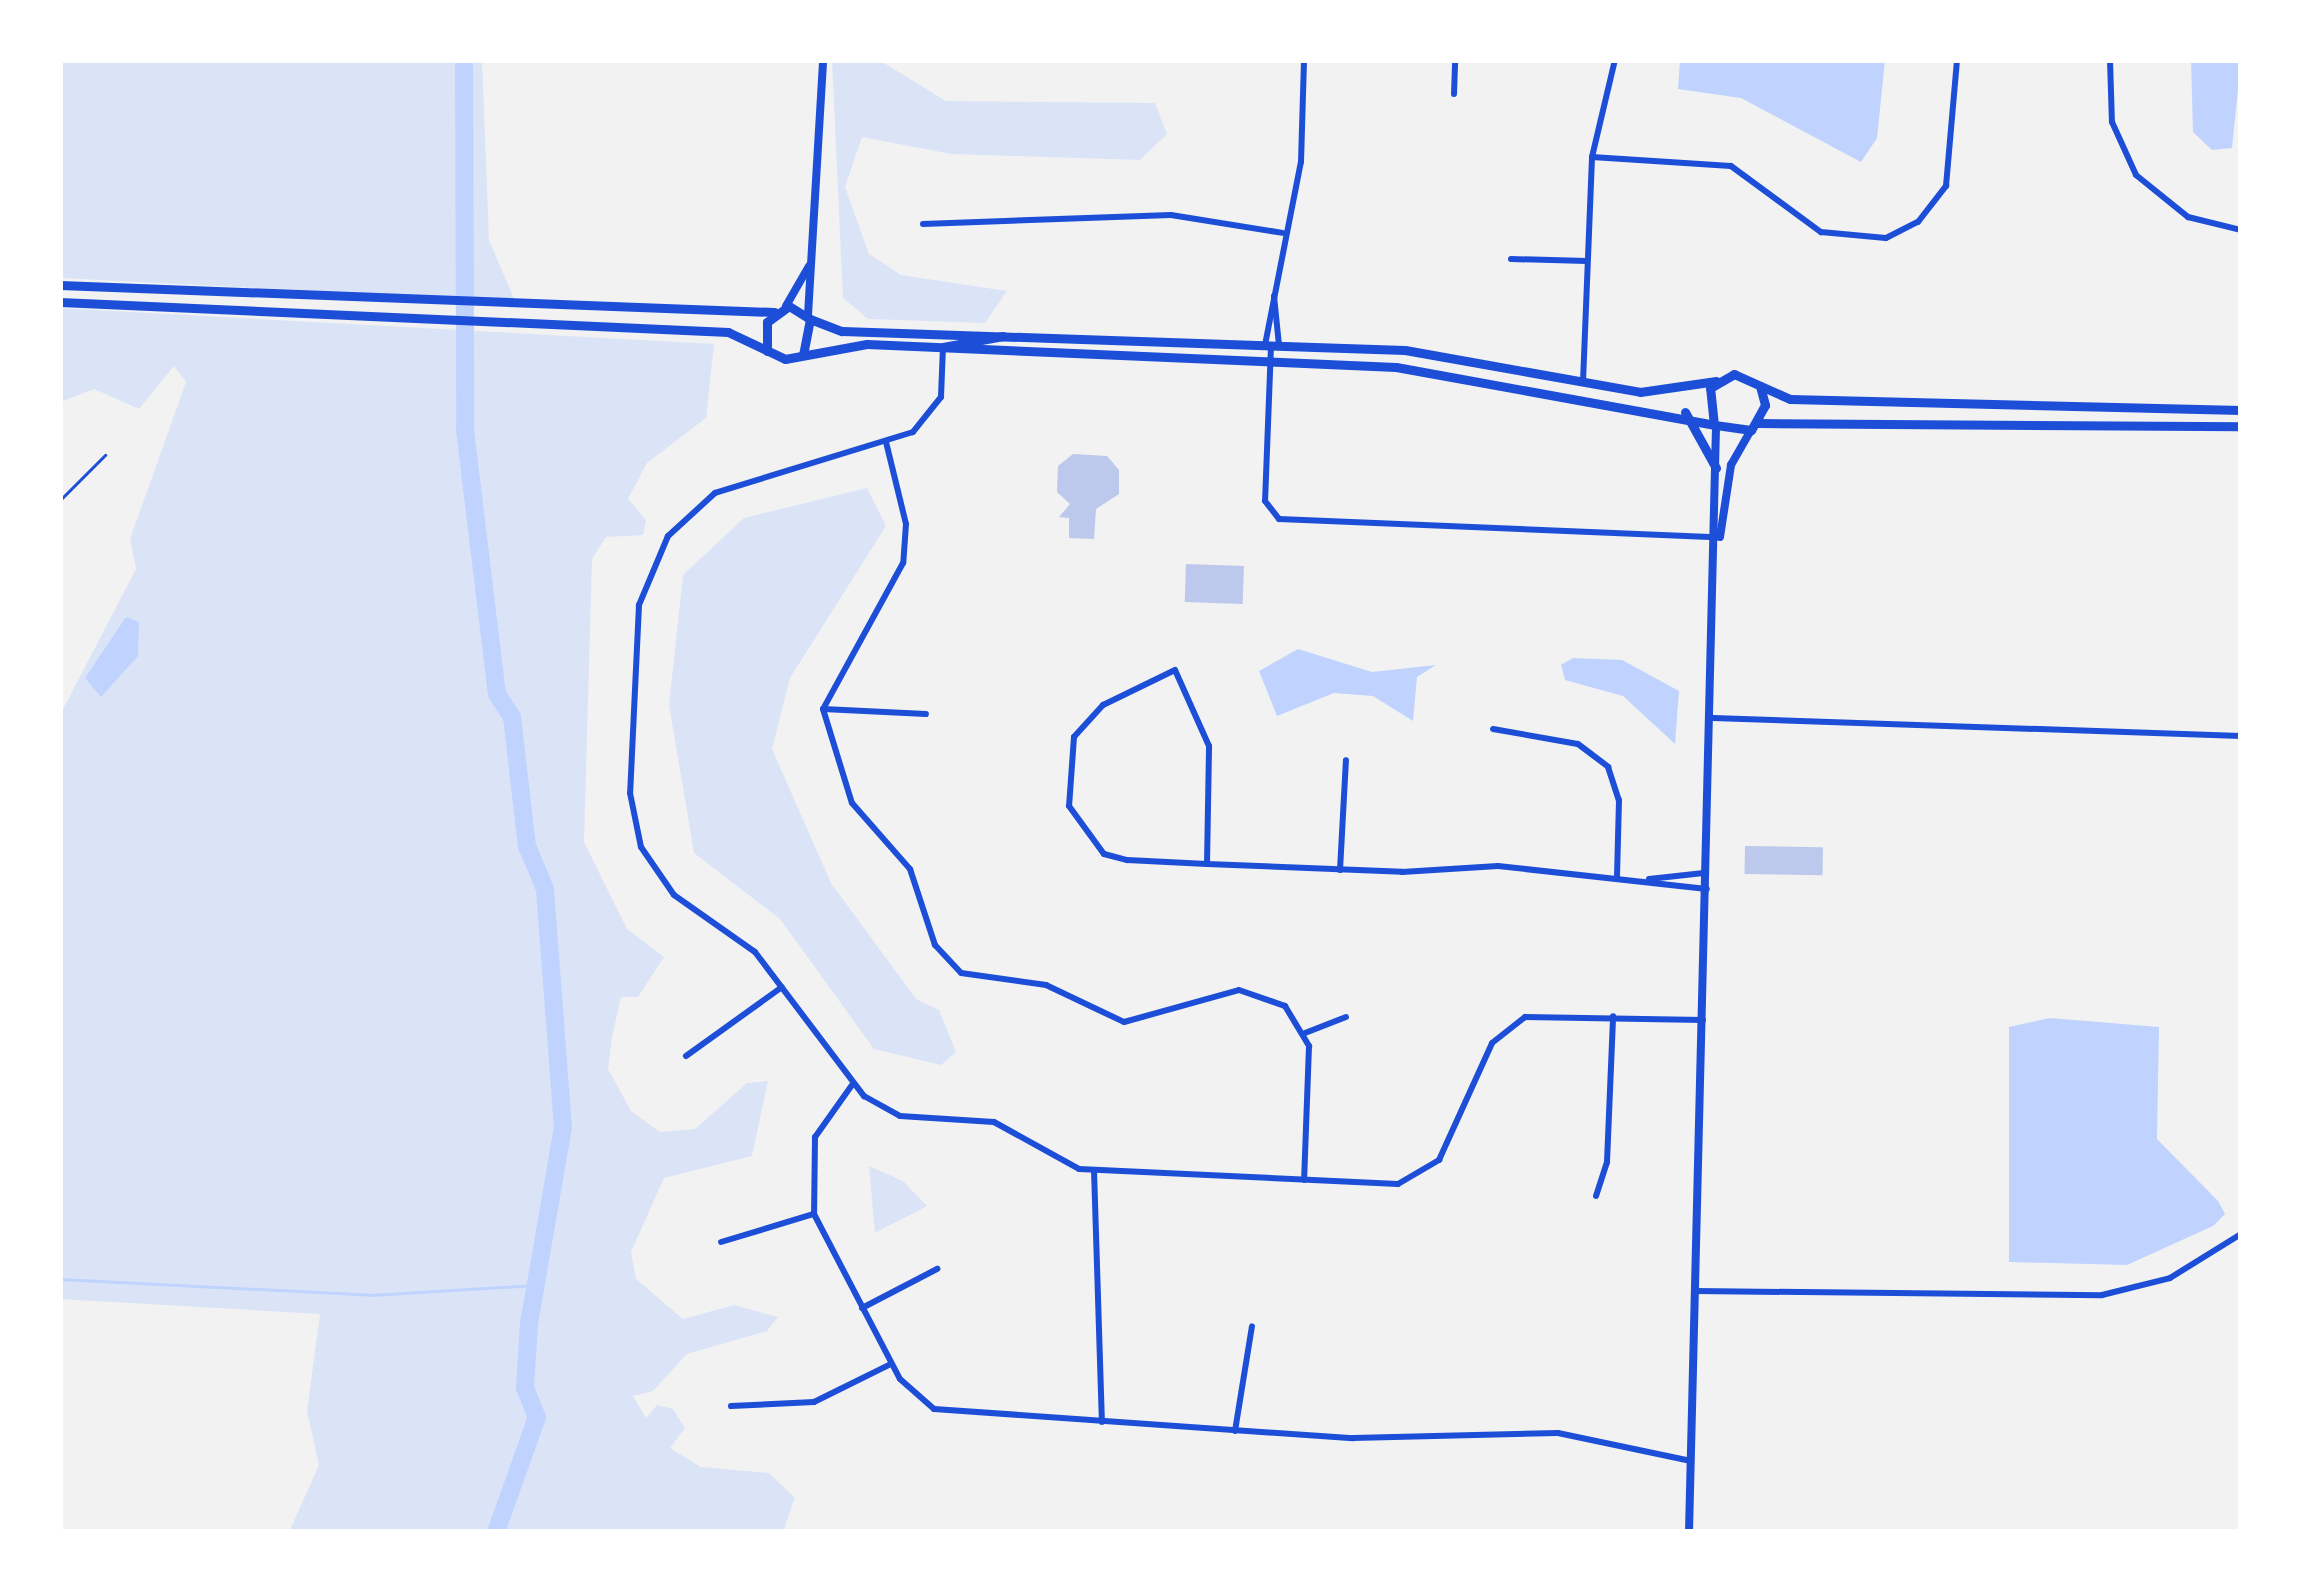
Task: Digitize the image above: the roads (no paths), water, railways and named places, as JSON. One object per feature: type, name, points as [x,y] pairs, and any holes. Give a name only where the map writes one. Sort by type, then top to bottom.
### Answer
[{"type":"main road","points":[[60,285],[502,307],[774,312],[785,306],[842,331],[1026,332],[1405,350],[1656,392],[1734,374],[1790,399],[2241,410]]},
{"type":"main road","points":[[60,302],[733,333],[767,351],[801,356],[855,344],[1409,368],[1618,410],[1685,412],[1715,426],[2241,426]]},
{"type":"main road","points":[[767,351],[774,312]]},
{"type":"main road","points":[[801,356],[809,317]]},
{"type":"main road","points":[[943,347],[1026,332]]},
{"type":"main road","points":[[1715,426],[1706,407],[1716,381]]},
{"type":"main road","points":[[1754,426],[1760,386]]},
{"type":"main road","points":[[1685,412],[1716,468]]},
{"type":"street","points":[[809,317],[823,60]]},
{"type":"street","points":[[1304,60],[1300,162],[1283,233],[1270,361],[1265,502],[1279,519],[1720,537]]},
{"type":"street","points":[[1454,94],[1455,60]]},
{"type":"street","points":[[1583,382],[1592,158],[1615,60]]},
{"type":"street","points":[[1592,158],[1731,166],[1813,227],[1851,240],[1890,236],[1929,212],[1954,160],[1957,60]]},
{"type":"street","points":[[2110,60],[2111,118],[2136,175],[2188,218],[2241,230]]},
{"type":"street","points":[[923,224],[1184,215],[1283,233]]},
{"type":"street","points":[[1511,259],[1587,261]]},
{"type":"street","points":[[785,306],[812,260]]},
{"type":"street","points":[[1272,345],[1274,296]]},
{"type":"street","points":[[943,347],[946,362],[935,409],[886,442],[715,493],[668,536],[641,590],[630,794],[640,847],[674,895],[755,952],[852,1085],[894,1114],[994,1121],[1094,1170],[1398,1184],[1428,1172],[1500,1033],[1540,1013],[1703,1020]]},
{"type":"street","points":[[946,362],[959,347]]},
{"type":"street","points":[[1689,1532],[1720,537],[1715,426]]},
{"type":"street","points":[[1720,537],[1731,465],[1754,426]]},
{"type":"street","points":[[886,442],[906,524],[903,563],[823,710],[848,794],[910,869],[953,968],[1046,985],[1135,1023],[1252,990],[1286,1006],[1305,1033],[1304,1180]]},
{"type":"street","points":[[1207,864],[1209,746],[1175,670],[1079,727],[1069,806],[1104,854],[1207,864],[1340,870],[1498,866],[1649,879],[1708,873]]},
{"type":"street","points":[[823,710],[926,714]]},
{"type":"street","points":[[1713,718],[2241,736]]},
{"type":"street","points":[[1493,729],[1578,744],[1608,767],[1619,800],[1618,878]]},
{"type":"street","points":[[1340,870],[1346,760]]},
{"type":"street","points":[[1649,879],[1708,889]]},
{"type":"street","points":[[686,1056],[782,987]]},
{"type":"street","points":[[1596,1196],[1607,1162],[1613,1016]]},
{"type":"street","points":[[1305,1033],[1346,1017]]},
{"type":"street","points":[[852,1085],[815,1137],[814,1214],[891,1364],[946,1414],[1235,1431],[1558,1433],[1691,1460]]},
{"type":"street","points":[[1094,1170],[1102,1423]]},
{"type":"street","points":[[721,1242],[814,1214]]},
{"type":"street","points":[[1696,1291],[2102,1295],[2170,1278],[2241,1234]]},
{"type":"street","points":[[862,1307],[937,1269]]},
{"type":"street","points":[[1235,1431],[1252,1326]]},
{"type":"street","points":[[731,1406],[814,1402],[891,1364]]},
{"type":"lane","points":[[60,500],[105,455]]},
{"type":"water","points":[[1680,60],[1885,60],[1877,138],[1861,162],[1741,98],[1678,89]]},
{"type":"water","points":[[2191,60],[2241,60],[2232,148],[2212,150],[2193,132]]},
{"type":"water","points":[[126,617],[139,622],[138,656],[101,697],[85,678]]},
{"type":"water","points":[[1298,649],[1372,672],[1436,665],[1417,677],[1413,721],[1373,696],[1334,693],[1277,716],[1259,671]]},
{"type":"water","points":[[1573,658],[1622,660],[1679,691],[1675,744],[1623,696],[1565,680],[1561,665]]},
{"type":"water","points":[[2050,1018],[2159,1027],[2157,1139],[2218,1201],[2225,1214],[2213,1226],[2127,1265],[2009,1262],[2009,1027]]},
{"type":"waterway","points":[[464,60],[465,430],[497,694],[512,717],[527,846],[545,889],[563,1127],[529,1324],[525,1388],[537,1417],[496,1532]]},
{"type":"waterway","points":[[60,1279],[372,1295],[536,1285]]}]
